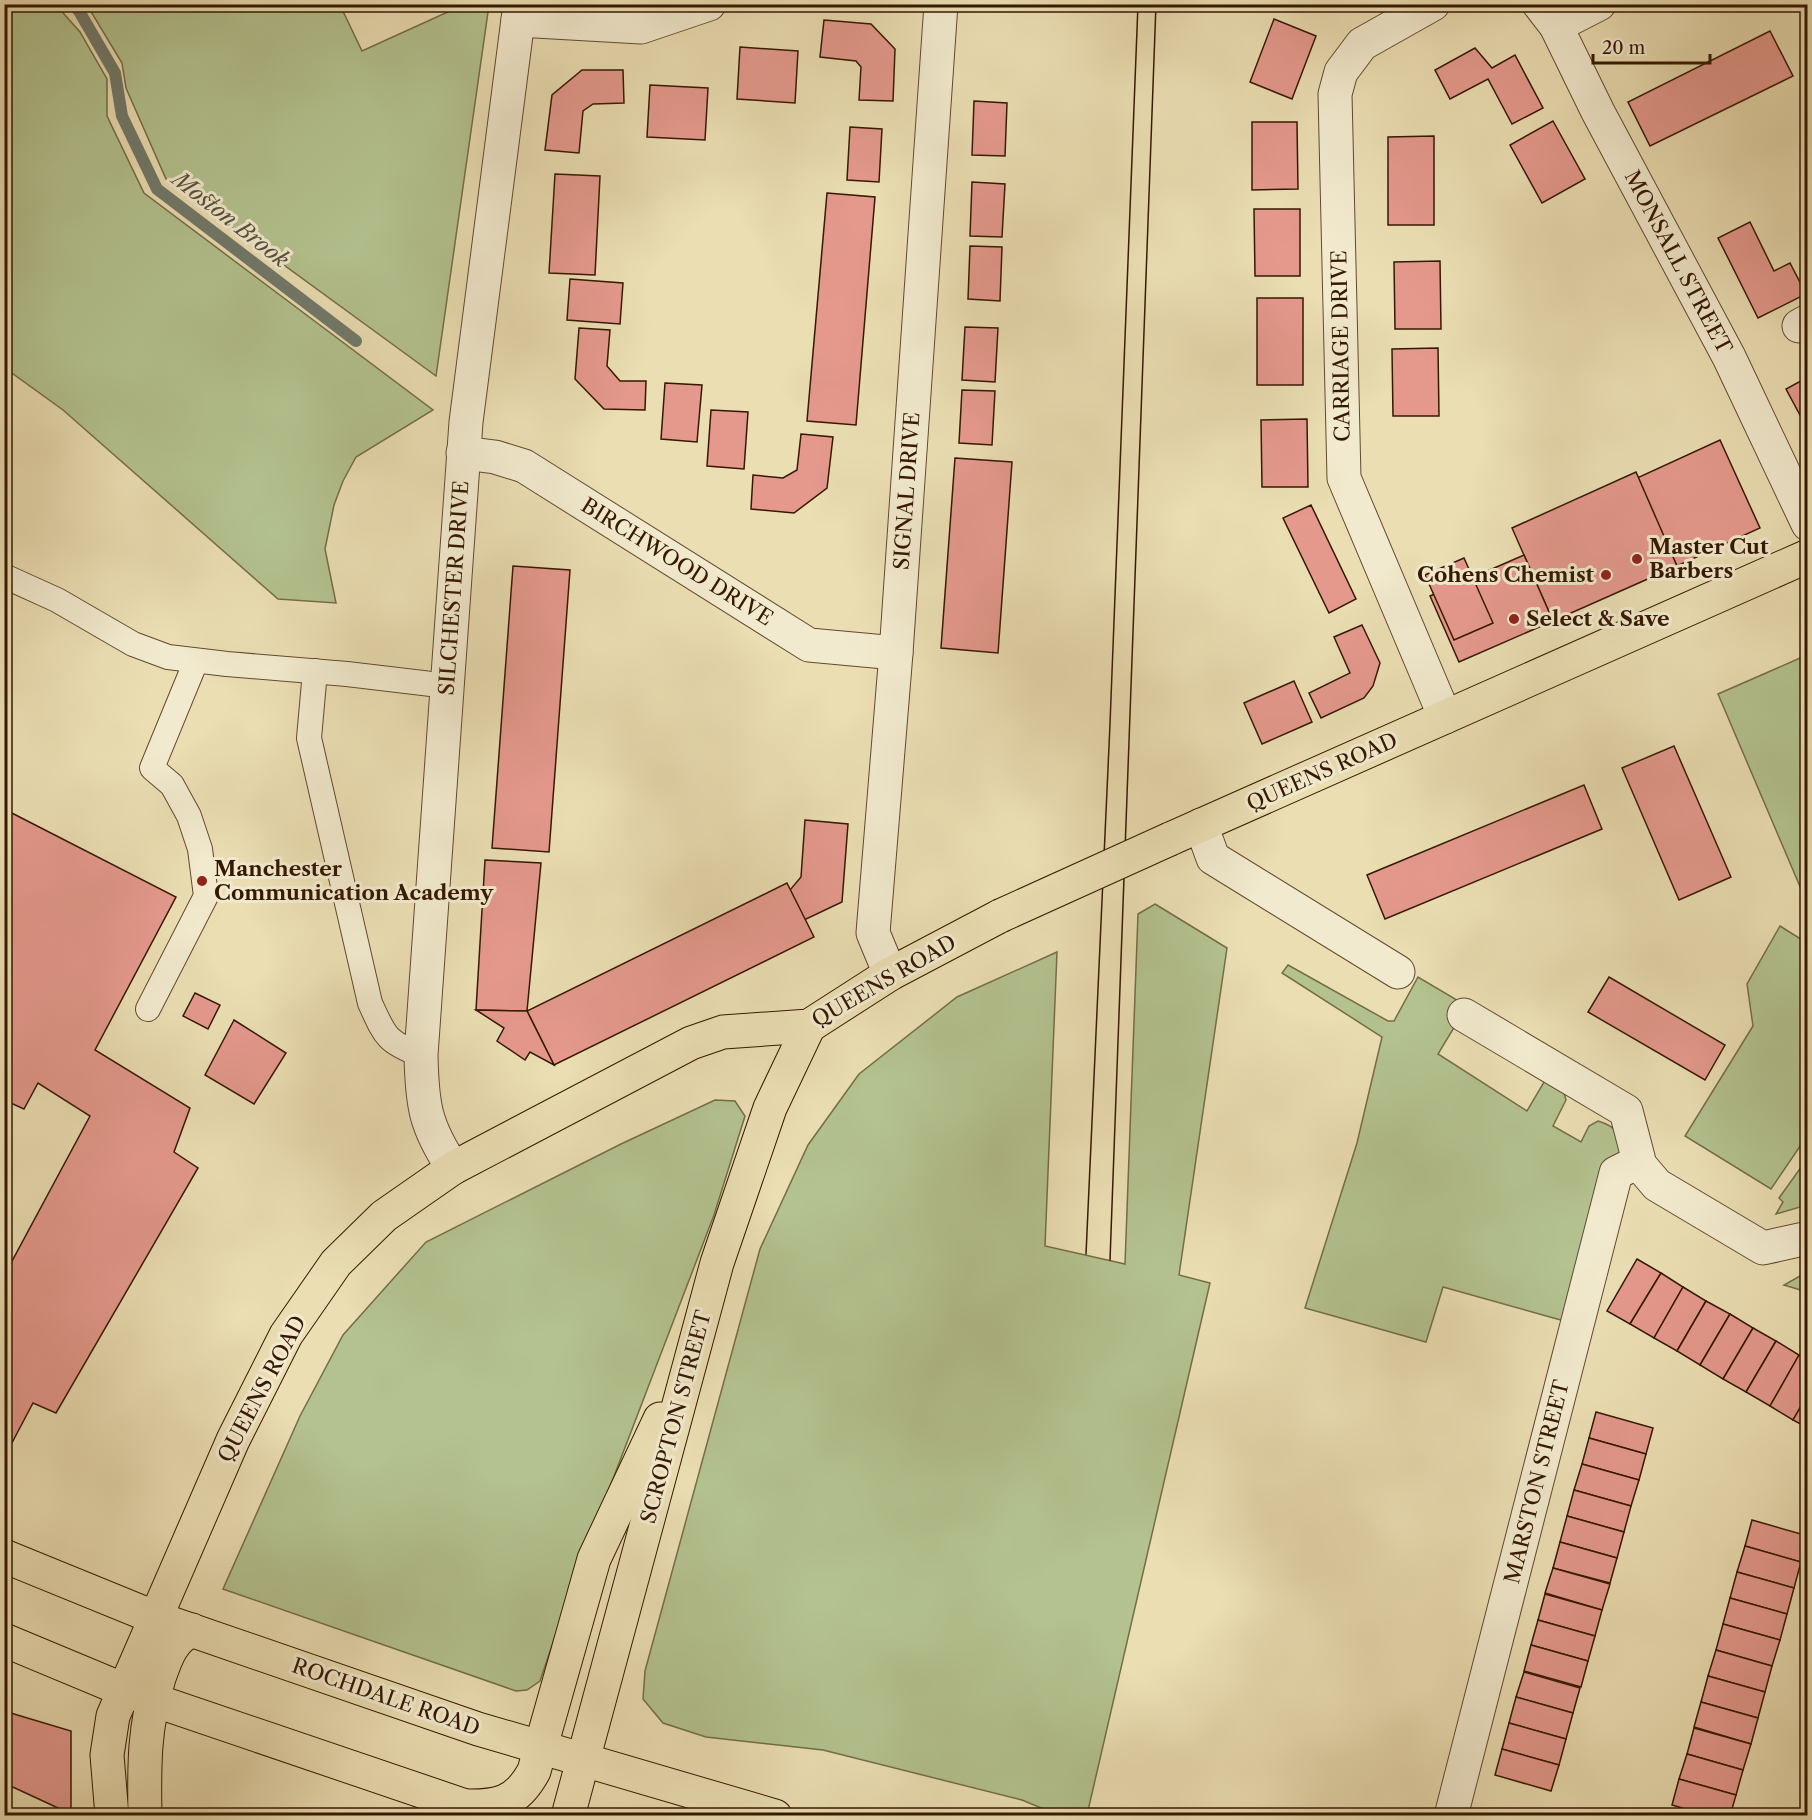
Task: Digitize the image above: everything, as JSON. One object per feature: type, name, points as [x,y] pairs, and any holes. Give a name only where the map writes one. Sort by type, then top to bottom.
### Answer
[{"type":"main road","name":"QUEENS ROAD","points":[[112,1815],[107,1755],[109,1730],[113,1716],[138,1695],[156,1618],[233,1440],[286,1335],[336,1263],[384,1216],[453,1168],[691,1042],[723,1032],[809,1026],[890,974],[1000,916],[1808,556]]},
{"type":"main road","name":"SCROPTON STREET","points":[[568,1815],[717,1263],[771,1108],[809,1026]]},
{"type":"main road","points":[[4,1640],[138,1695],[478,1811],[482,1807],[513,1798],[526,1786],[534,1771],[594,1559],[696,1341]]},
{"type":"main road","name":"ROCHDALE ROAD","points":[[4,1556],[156,1618],[478,1729],[775,1815]]},
{"type":"main road","points":[[145,1815],[146,1738],[138,1695],[165,1661],[178,1637],[192,1630]]},
{"type":"street","points":[[519,12],[641,27],[709,4]]},
{"type":"street","name":"SIGNAL DRIVE","points":[[890,974],[873,933],[896,653],[941,4]]},
{"type":"street","name":"CARRIAGE DRIVE","points":[[1433,4],[1362,44],[1341,72],[1335,94],[1344,478],[1445,717]]},
{"type":"street","points":[[1547,15],[1599,4]]},
{"type":"street","name":"SILCHESTER DRIVE","points":[[453,1168],[438,1144],[428,1120],[422,1084],[421,1055],[463,453],[519,12]]},
{"type":"street","name":"MONSALL STREET","points":[[1547,15],[1729,357],[1808,524]]},
{"type":"street","name":"BIRCHWOOD DRIVE","points":[[463,453],[495,456],[524,466],[808,645],[896,653]]},
{"type":"street","points":[[1201,825],[1213,858],[1398,972]]},
{"type":"street","points":[[1464,1015],[1626,1112],[1640,1165],[1657,1185],[1763,1248],[1808,1238]]},
{"type":"street","name":"MARSTON STREET","points":[[1451,1815],[1616,1173],[1628,1167],[1640,1165]]},
{"type":"lane","points":[[4,576],[57,600],[133,644],[168,657],[448,686]]},
{"type":"lane","points":[[148,1009],[206,896],[200,849],[189,816],[172,786],[152,768],[196,661]]},
{"type":"lane","points":[[315,671],[309,738],[370,1003],[392,1042],[421,1055]]},
{"type":"green space","points":[[5,4],[56,5],[80,32],[107,79],[107,116],[144,193],[433,410],[356,457],[343,481],[334,505],[325,549],[336,603],[278,599],[63,410],[5,368]]},
{"type":"green space","points":[[87,5],[340,5],[362,51],[463,5],[489,5],[436,376],[166,179],[126,88],[122,63]]},
{"type":"green space","points":[[1807,655],[1807,903],[1718,694]]},
{"type":"green space","points":[[1155,904],[1227,948],[1179,1275],[1210,1283],[1087,1815],[1058,1815],[1022,1800],[823,1750],[706,1737],[663,1723],[643,1699],[645,1671],[760,1249],[808,1145],[859,1074],[957,997],[1057,952],[1045,1246],[1125,1264],[1138,914]]},
{"type":"green space","points":[[1780,926],[1807,943],[1807,1136],[1771,1189],[1685,1136],[1753,1026],[1747,984]]},
{"type":"green space","points":[[1288,965],[1388,1021],[1394,1021],[1418,977],[1467,1006],[1438,1054],[1527,1111],[1544,1082],[1549,1080],[1563,1089],[1566,1100],[1553,1126],[1581,1142],[1589,1126],[1598,1121],[1616,1131],[1621,1141],[1625,1162],[1568,1322],[1443,1287],[1426,1342],[1305,1308],[1357,1143],[1382,1037],[1282,973]]},
{"type":"green space","points":[[715,1100],[735,1101],[745,1116],[714,1215],[572,1586],[540,1681],[527,1690],[516,1691],[223,1589],[300,1416],[343,1335],[426,1242],[621,1144]]},
{"type":"green space","points":[[1807,1159],[1807,1205],[1776,1214],[1783,1202],[1779,1198]]},
{"type":"green space","points":[[1807,1272],[1807,1292],[1784,1285]]},
{"type":"building","points":[[1274,19],[1316,36],[1292,99],[1250,82]]},
{"type":"building","points":[[824,20],[871,24],[895,49],[893,101],[859,100],[861,67],[856,61],[820,57]]},
{"type":"building","points":[[1770,31],[1793,76],[1650,146],[1628,102]]},
{"type":"building","points":[[740,47],[798,51],[795,103],[737,99]]},
{"type":"building","points":[[1475,48],[1492,68],[1515,55],[1543,108],[1512,124],[1488,79],[1450,99],[1435,70]]},
{"type":"building","points":[[582,70],[623,70],[624,103],[593,104],[583,111],[579,153],[545,150],[552,95]]},
{"type":"building","points":[[650,85],[708,88],[705,140],[647,137]]},
{"type":"building","points":[[974,101],[1007,103],[1005,156],[972,155]]},
{"type":"building","points":[[1553,121],[1585,179],[1542,203],[1510,145]]},
{"type":"building","points":[[1252,122],[1297,122],[1298,189],[1252,190]]},
{"type":"building","points":[[850,127],[882,129],[879,182],[847,180]]},
{"type":"building","points":[[1434,136],[1434,225],[1388,225],[1388,137]]},
{"type":"building","points":[[555,174],[600,176],[595,275],[549,273]]},
{"type":"building","points":[[972,182],[1005,184],[1002,237],[970,236]]},
{"type":"building","points":[[827,193],[875,197],[856,425],[807,421]]},
{"type":"building","points":[[1254,209],[1300,209],[1300,276],[1255,276]]},
{"type":"building","points":[[1750,222],[1774,271],[1790,263],[1806,294],[1758,318],[1718,238]]},
{"type":"building","points":[[970,246],[1002,247],[1000,301],[968,299]]},
{"type":"building","points":[[1440,261],[1441,329],[1395,329],[1394,262]]},
{"type":"building","points":[[570,279],[623,283],[620,324],[567,320]]},
{"type":"building","points":[[1257,298],[1303,298],[1303,385],[1257,385]]},
{"type":"building","points":[[965,327],[998,328],[995,382],[962,380]]},
{"type":"building","points":[[579,328],[610,330],[607,366],[620,381],[646,381],[645,410],[604,409],[575,379]]},
{"type":"building","points":[[1438,348],[1439,416],[1393,416],[1392,349]]},
{"type":"building","points":[[1808,377],[1808,430],[1786,389]]},
{"type":"building","points":[[665,383],[702,385],[697,442],[661,439]]},
{"type":"building","points":[[962,390],[995,391],[992,445],[959,443]]},
{"type":"building","points":[[711,410],[748,412],[744,469],[707,466]]},
{"type":"building","points":[[1307,419],[1308,487],[1262,487],[1261,420]]},
{"type":"building","points":[[801,434],[833,437],[827,488],[794,513],[751,509],[753,475],[783,478],[797,470]]},
{"type":"building","points":[[1720,440],[1760,528],[1677,566],[1637,478]]},
{"type":"building","points":[[955,458],[1012,462],[998,653],[941,648]]},
{"type":"building","points":[[1636,472],[1677,566],[1553,621],[1512,528]]},
{"type":"building","points":[[1311,505],[1356,599],[1329,613],[1283,518]]},
{"type":"building","points":[[1524,555],[1553,621],[1459,662],[1430,596]]},
{"type":"building","points":[[1464,558],[1493,623],[1454,640],[1425,575]]},
{"type":"building","points":[[513,566],[570,570],[549,852],[492,848]]},
{"type":"building","points":[[1362,625],[1380,663],[1373,686],[1364,698],[1321,718],[1309,693],[1350,673],[1334,637]]},
{"type":"building","points":[[1294,681],[1312,722],[1262,744],[1244,703]]},
{"type":"building","points":[[1674,746],[1731,877],[1679,900],[1622,768]]},
{"type":"building","points":[[1584,785],[1602,829],[1385,919],[1367,875]]},
{"type":"building","points":[[4,809],[176,897],[95,1050],[190,1108],[174,1152],[198,1168],[56,1413],[33,1403],[4,1458],[4,1276],[90,1116],[38,1083],[24,1109],[4,1100]]},
{"type":"building","points":[[805,820],[848,824],[842,902],[804,920],[790,890],[801,877]]},
{"type":"building","points":[[485,860],[541,863],[527,1011],[476,1010]]},
{"type":"building","points":[[787,883],[814,937],[554,1065],[527,1011]]},
{"type":"building","points":[[1609,977],[1725,1045],[1705,1080],[1588,1012]]},
{"type":"building","points":[[195,993],[220,1005],[208,1029],[183,1016]]},
{"type":"building","points":[[476,1010],[527,1011],[554,1065],[530,1052],[525,1060],[497,1041],[504,1028]]},
{"type":"building","points":[[234,1020],[286,1053],[254,1104],[205,1075]]},
{"type":"building","points":[[1637,1259],[1661,1273],[1630,1324],[1607,1311]]},
{"type":"building","points":[[1661,1273],[1683,1287],[1654,1338],[1630,1324]]},
{"type":"building","points":[[1683,1287],[1706,1301],[1677,1351],[1654,1338]]},
{"type":"building","points":[[1706,1301],[1730,1314],[1700,1365],[1677,1351]]},
{"type":"building","points":[[1730,1314],[1753,1328],[1723,1379],[1700,1365]]},
{"type":"building","points":[[1753,1328],[1776,1341],[1746,1392],[1723,1379]]},
{"type":"building","points":[[1776,1341],[1799,1355],[1770,1406],[1746,1392]]},
{"type":"building","points":[[1799,1355],[1808,1360],[1808,1394],[1793,1420],[1770,1406]]},
{"type":"building","points":[[1808,1394],[1808,1428],[1793,1420]]},
{"type":"building","points":[[1596,1412],[1653,1428],[1646,1454],[1589,1438]]},
{"type":"building","points":[[1589,1438],[1646,1454],[1639,1480],[1582,1464]]},
{"type":"building","points":[[1582,1464],[1639,1480],[1631,1506],[1574,1490]]},
{"type":"building","points":[[1574,1490],[1631,1506],[1624,1532],[1567,1516]]},
{"type":"building","points":[[1567,1516],[1624,1532],[1617,1558],[1560,1542]]},
{"type":"building","points":[[1752,1520],[1808,1536],[1801,1562],[1745,1546]]},
{"type":"building","points":[[1560,1542],[1617,1558],[1610,1583],[1553,1568]]},
{"type":"building","points":[[1745,1546],[1801,1562],[1794,1588],[1737,1572]]},
{"type":"building","points":[[1553,1568],[1610,1584],[1602,1610],[1545,1593]]},
{"type":"building","points":[[1737,1572],[1794,1588],[1787,1614],[1730,1598]]},
{"type":"building","points":[[1545,1594],[1602,1610],[1595,1636],[1538,1620]]},
{"type":"building","points":[[1730,1598],[1787,1614],[1780,1640],[1723,1624]]},
{"type":"building","points":[[1538,1620],[1595,1636],[1588,1661],[1531,1645]]},
{"type":"building","points":[[1723,1624],[1780,1640],[1772,1666],[1716,1650]]},
{"type":"building","points":[[1531,1645],[1588,1661],[1581,1687],[1524,1671]]},
{"type":"building","points":[[1716,1650],[1772,1666],[1765,1692],[1708,1676]]},
{"type":"building","points":[[1524,1672],[1580,1688],[1573,1713],[1516,1697]]},
{"type":"building","points":[[1708,1676],[1765,1692],[1758,1718],[1701,1702]]},
{"type":"building","points":[[1516,1697],[1573,1713],[1566,1739],[1509,1723]]},
{"type":"building","points":[[1701,1702],[1758,1718],[1751,1744],[1694,1727]]},
{"type":"building","points":[[4,1711],[71,1731],[71,1814],[4,1783]]},
{"type":"building","points":[[1509,1723],[1566,1739],[1559,1765],[1502,1749]]},
{"type":"building","points":[[1694,1728],[1751,1744],[1743,1770],[1687,1754]]},
{"type":"building","points":[[1502,1749],[1559,1765],[1551,1791],[1495,1775]]},
{"type":"building","points":[[1687,1754],[1743,1770],[1736,1795],[1679,1779]]},
{"type":"building","points":[[1679,1779],[1736,1795],[1730,1816],[1709,1816],[1672,1805]]},
{"type":"waterway","name":"Moston Brook","points":[[73,4],[115,73],[122,116],[157,189],[356,341]]},
{"type":"tram line","points":[[1086,1254],[1110,724],[1138,4]]},
{"type":"tram line","points":[[1110,1260],[1156,4]]},
{"type":"place","name":"Master Cut Barbers","points":[[1637,559]]},
{"type":"place","name":"Cohens Chemist","points":[[1606,575]]},
{"type":"place","name":"Select & Save","points":[[1514,619]]},
{"type":"place","name":"Manchester Communication Academy","points":[[202,881]]}]
